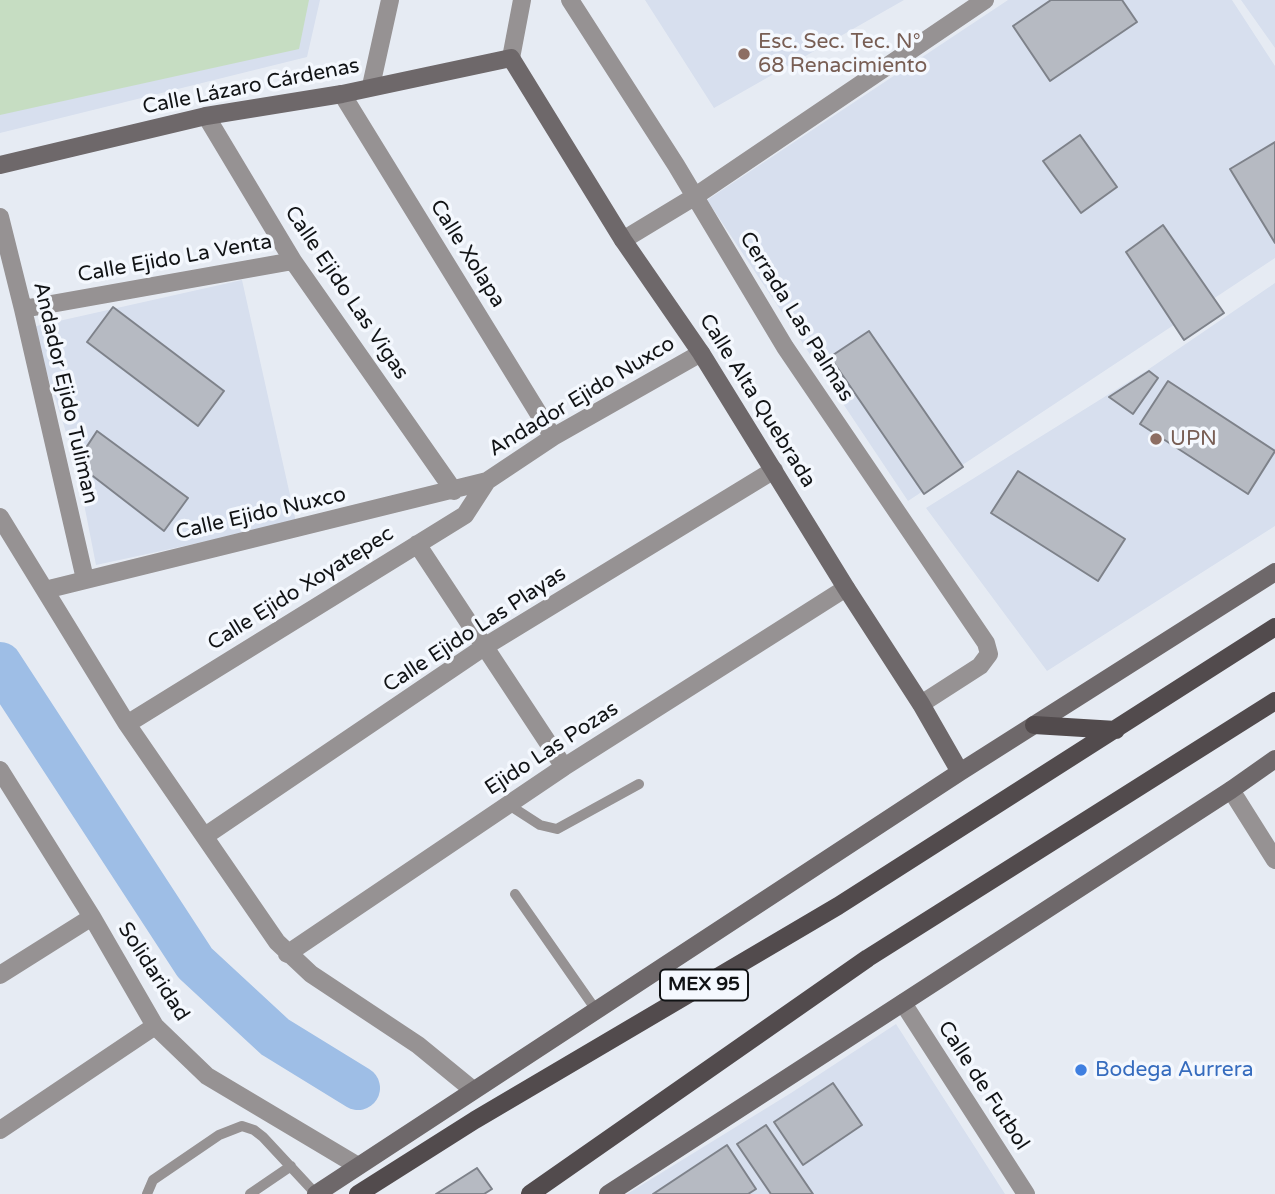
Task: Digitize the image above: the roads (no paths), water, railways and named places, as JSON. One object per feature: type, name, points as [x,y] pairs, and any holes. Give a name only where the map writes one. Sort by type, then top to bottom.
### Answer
[{"type":"main road","name":"Calle Lázaro Cárdenas","points":[[0,165],[206,116],[342,94],[511,58]]},
{"type":"main road","name":"Calle Alta Quebrada","points":[[511,58],[623,240],[701,353],[921,704],[960,772]]},
{"type":"main road","points":[[316,1194],[1034,724],[1275,572]]},
{"type":"main road","name":"MEX 95","points":[[358,1194],[475,1120],[838,906],[1275,627]]},
{"type":"main road","points":[[530,1194],[868,958],[1275,701]]},
{"type":"main road","points":[[1034,724],[1116,730]]},
{"type":"main road","points":[[608,1194],[1275,759]]},
{"type":"street","points":[[372,86],[390,0]]},
{"type":"street","points":[[511,58],[522,0]]},
{"type":"street","name":"Cerrada Las Palmas","points":[[570,0],[676,164],[785,347],[986,643],[989,654],[980,666],[921,704]]},
{"type":"street","points":[[623,240],[694,197],[985,0]]},
{"type":"street","name":"Calle Xolapa","points":[[342,94],[554,437]]},
{"type":"street","name":"Calle Ejido Las Vigas","points":[[206,116],[293,261],[454,491]]},
{"type":"street","name":"Andador Ejido Tuliman","points":[[0,218],[85,579]]},
{"type":"street","name":"Calle Ejido La Venta","points":[[23,309],[293,261]]},
{"type":"street","name":"Andador Ejido Nuxco","points":[[487,481],[554,437],[701,353]]},
{"type":"street","name":"Calle Ejido Las Playas","points":[[205,836],[484,647],[774,470]]},
{"type":"street","name":"Calle Ejido Nuxco","points":[[45,590],[487,481]]},
{"type":"street","name":"Calle Ejido Xoyatepec","points":[[127,724],[465,515],[487,481]]},
{"type":"street","points":[[0,517],[127,724],[277,942],[312,974],[418,1045],[473,1090]]},
{"type":"street","points":[[417,544],[564,767]]},
{"type":"street","name":"Ejido Las Pozas","points":[[288,954],[564,767],[846,588]]},
{"type":"street","name":"Solidaridad","points":[[0,769],[92,917],[155,1026],[207,1076],[358,1166]]},
{"type":"street","points":[[1231,790],[1275,860]]},
{"type":"street","points":[[0,975],[92,917]]},
{"type":"street","name":"Calle de Futbol","points":[[903,1003],[1021,1192]]},
{"type":"street","points":[[0,1130],[155,1026]]},
{"type":"lane","points":[[509,805],[540,825],[556,829],[639,784]]},
{"type":"lane","points":[[515,894],[597,1010]]},
{"type":"lane","points":[[147,1194],[153,1180],[219,1135],[243,1126],[263,1137],[316,1194]]},
{"type":"lane","points":[[250,1194],[291,1166]]},
{"type":"waterway","points":[[0,664],[195,963],[275,1037],[358,1088]]},
{"type":"place","name":"Esc. Sec. Tec. N° 68 Renacimiento","points":[[744,54]]},
{"type":"place","name":"UPN","points":[[1156,439]]},
{"type":"place","name":"Bodega Aurrera","points":[[1081,1070]]}]
